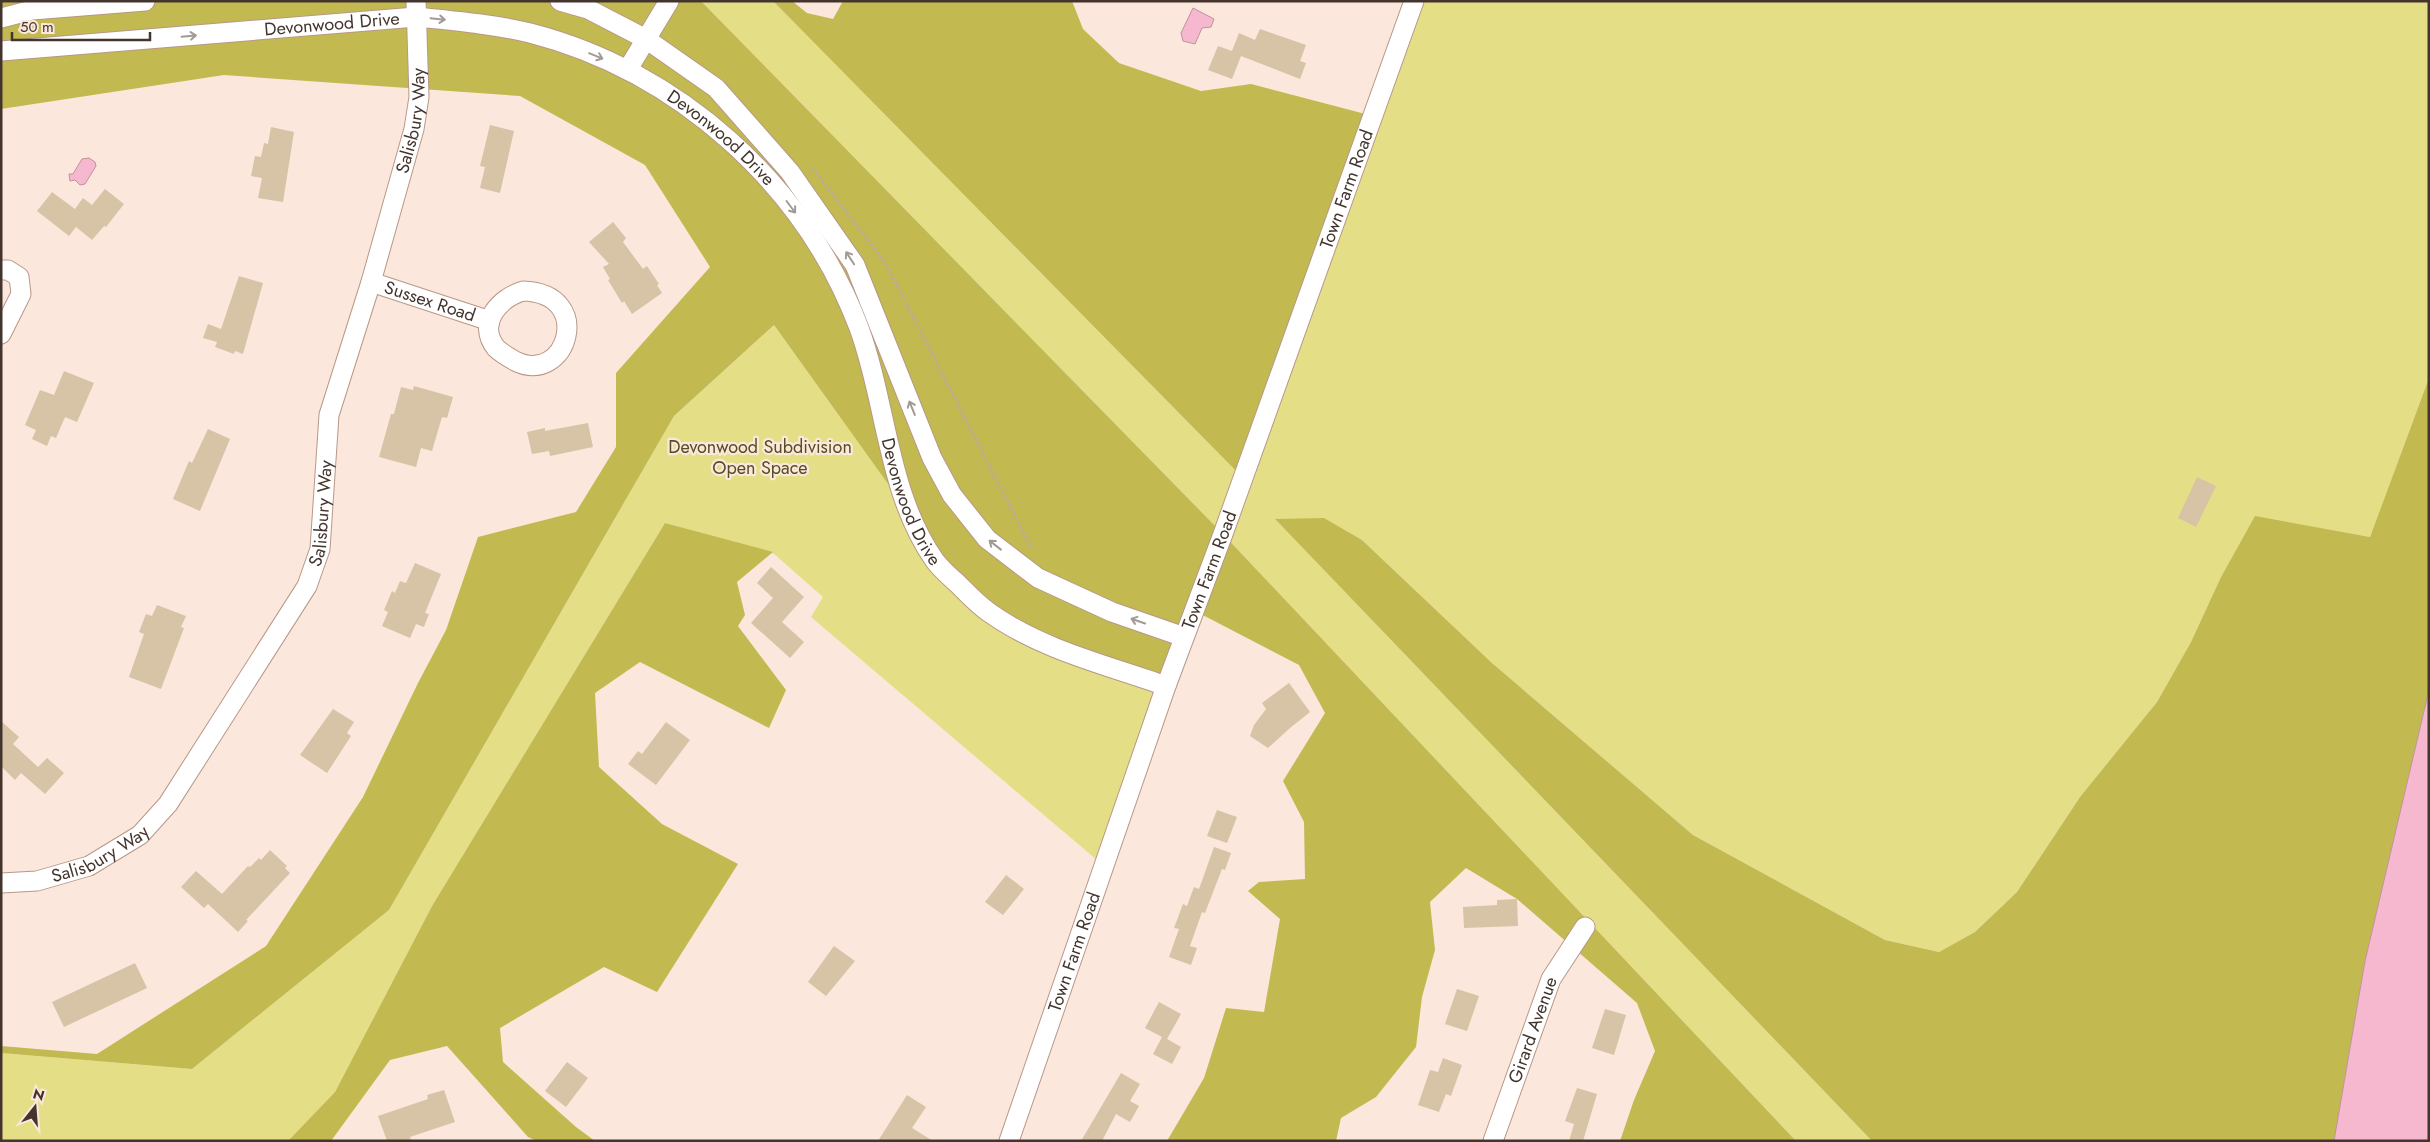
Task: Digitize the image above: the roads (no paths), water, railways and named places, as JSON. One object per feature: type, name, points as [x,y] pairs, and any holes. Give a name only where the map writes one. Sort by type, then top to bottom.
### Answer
[{"type":"street","points":[[1,18],[32,10],[145,1]]},
{"type":"street","name":"Devonwood Drive","points":[[560,1],[588,10],[646,39],[716,88],[790,172],[824,218],[855,265],[932,458],[952,494],[987,539],[1038,578],[1112,612],[1184,637]]},
{"type":"street","points":[[628,69],[669,1]]},
{"type":"street","name":"Town Farm Road","points":[[1009,1141],[1166,686],[1224,534],[1414,1]]},
{"type":"street","name":"Devonwood Drive","points":[[1,51],[416,9],[531,34],[573,47],[628,69],[683,103],[730,141],[775,185],[810,231],[858,327],[874,377],[891,454],[911,516],[935,562],[988,612],[1024,634],[1061,650],[1166,686]]},
{"type":"street","name":"Salisbury Way","points":[[1,883],[37,881],[89,866],[140,835],[168,804],[307,586],[320,550],[328,415],[371,282],[414,129],[419,97],[416,9]]},
{"type":"street","points":[[1,270],[8,270],[19,277],[21,294],[1,334]]},
{"type":"street","name":"Sussex Road","points":[[371,282],[490,321]]},
{"type":"street","name":"Sussex Road","points":[[524,291],[537,291],[558,302],[566,314],[567,337],[554,358],[542,364],[530,366],[507,357],[496,348],[489,335],[490,321],[499,303],[510,295],[524,291]]},
{"type":"street","name":"Girard Avenue","points":[[1493,1141],[1551,979],[1585,927]]},
{"type":"park label","name":"Devonwood Subdivision Open Space","points":[[760,457]]}]
